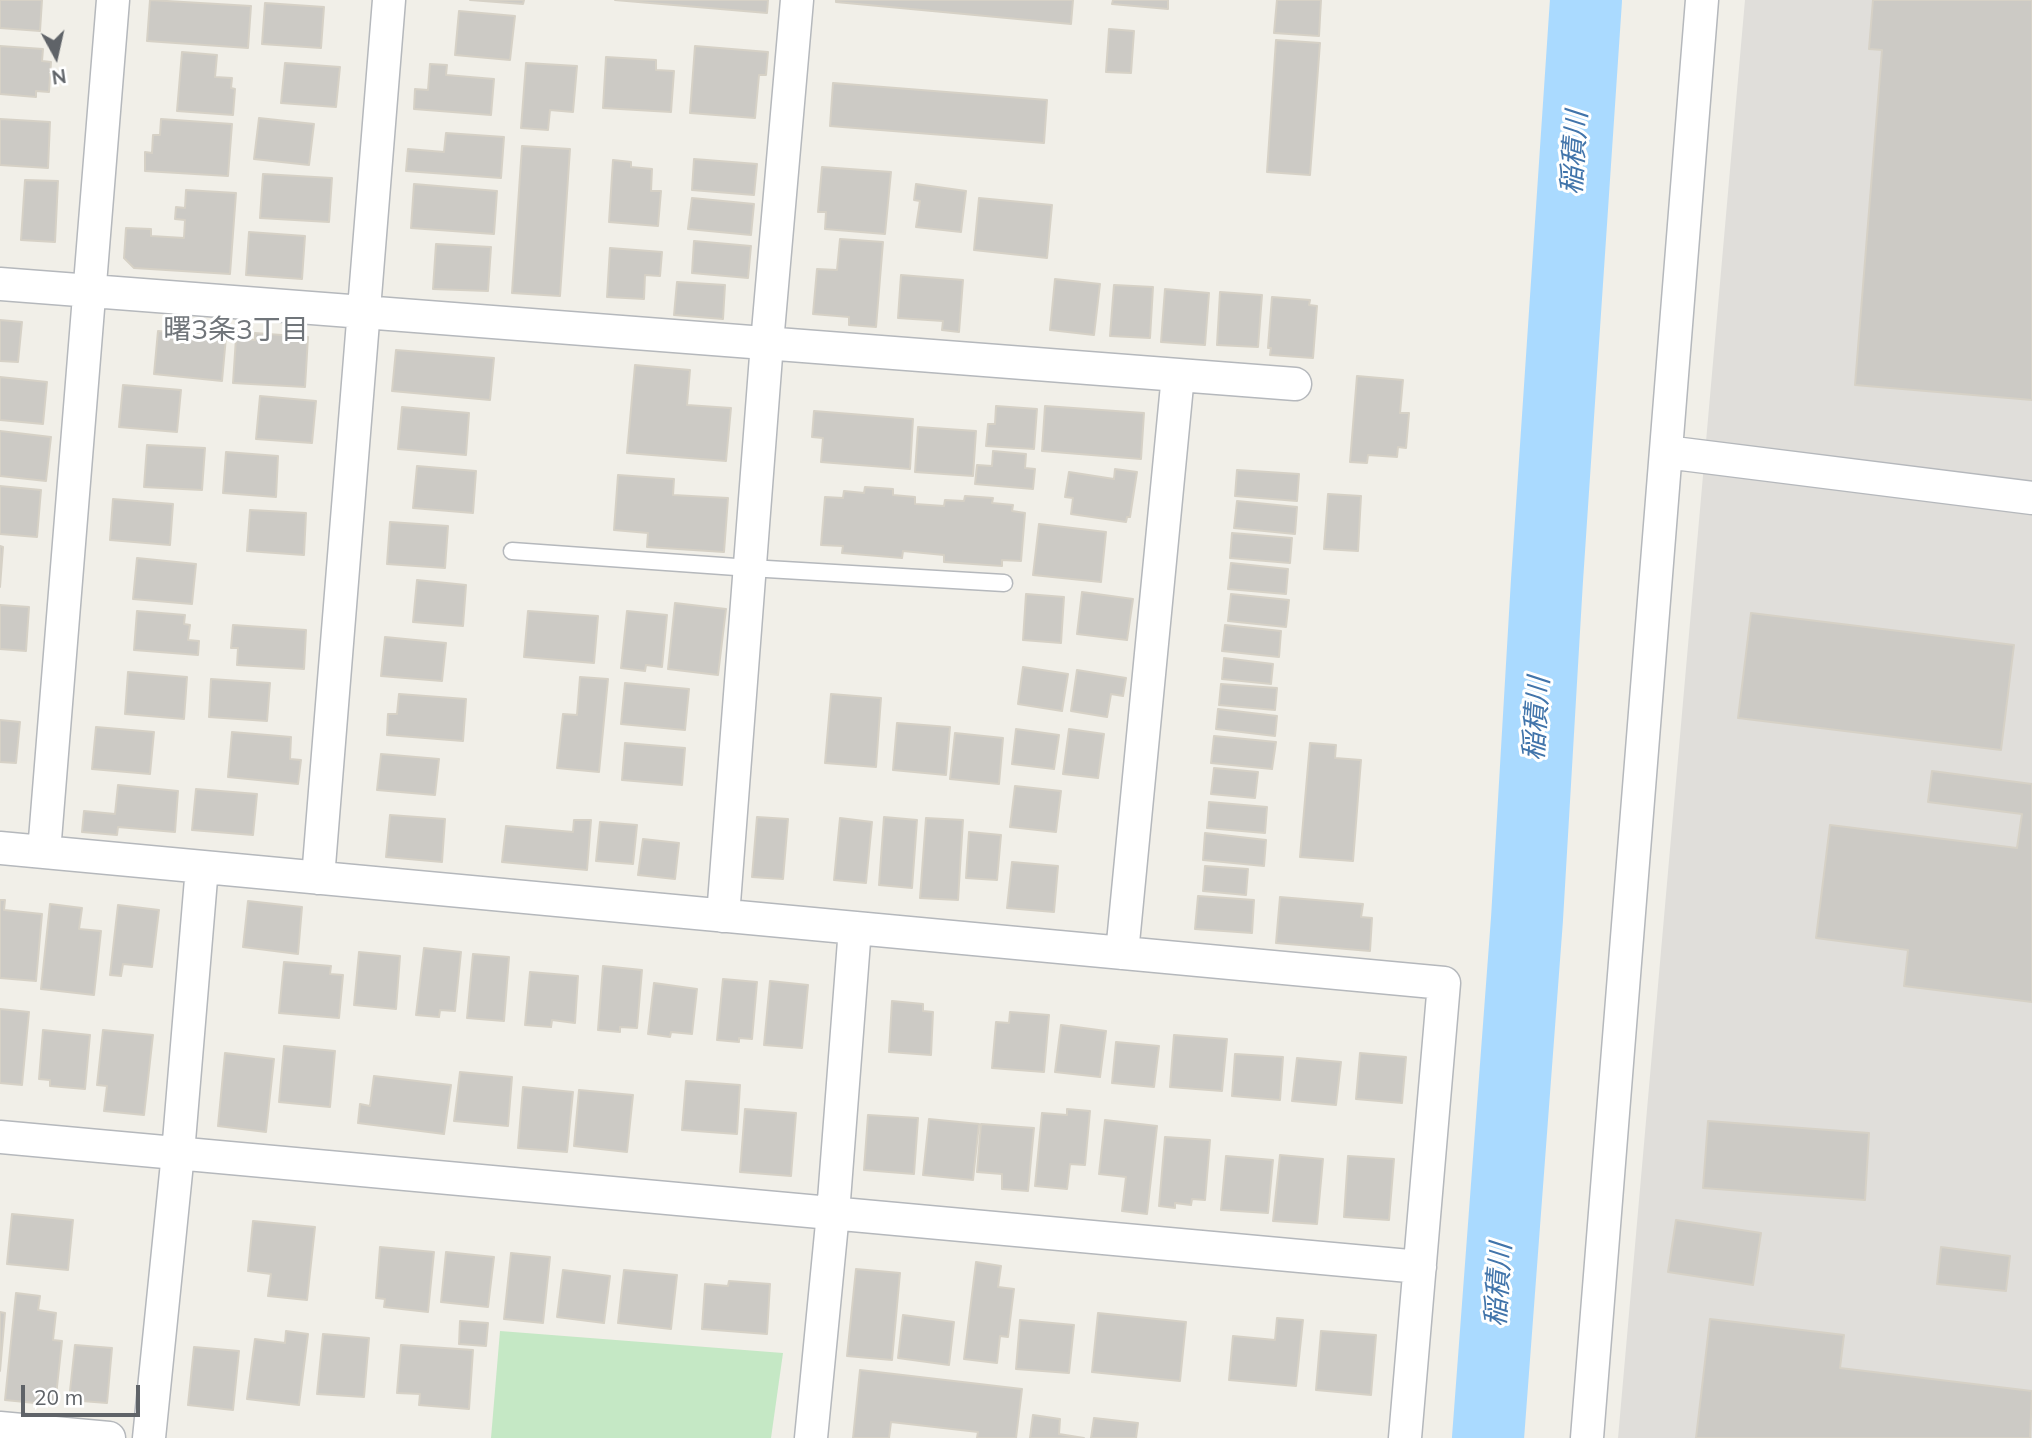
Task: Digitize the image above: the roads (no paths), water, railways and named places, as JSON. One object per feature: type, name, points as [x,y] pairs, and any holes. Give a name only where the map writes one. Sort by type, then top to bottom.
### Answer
[{"type":"street","points":[[44,852],[113,0]]},
{"type":"street","points":[[318,878],[389,0]]},
{"type":"street","points":[[723,916],[767,343],[797,0]]},
{"type":"street","points":[[1587,1438],[1702,0]]},
{"type":"street","points":[[0,284],[1295,384]]},
{"type":"street","points":[[1122,953],[1178,375]]},
{"type":"street","points":[[1666,452],[2032,498]]},
{"type":"street","points":[[0,848],[1444,984],[1405,1438]]},
{"type":"street","points":[[149,1438],[178,1153],[202,867]]},
{"type":"street","points":[[811,1438],[833,1213],[855,928]]},
{"type":"street","points":[[0,1137],[1420,1267]]},
{"type":"street","points":[[0,1428],[109,1438]]},
{"type":"lane","points":[[512,551],[1004,583]]},
{"type":"waterway","name":"稲積川","points":[[1488,1438],[1527,919],[1586,0]]},
{"type":"district","name":"曙3条3丁目","points":[[236,331]]}]
